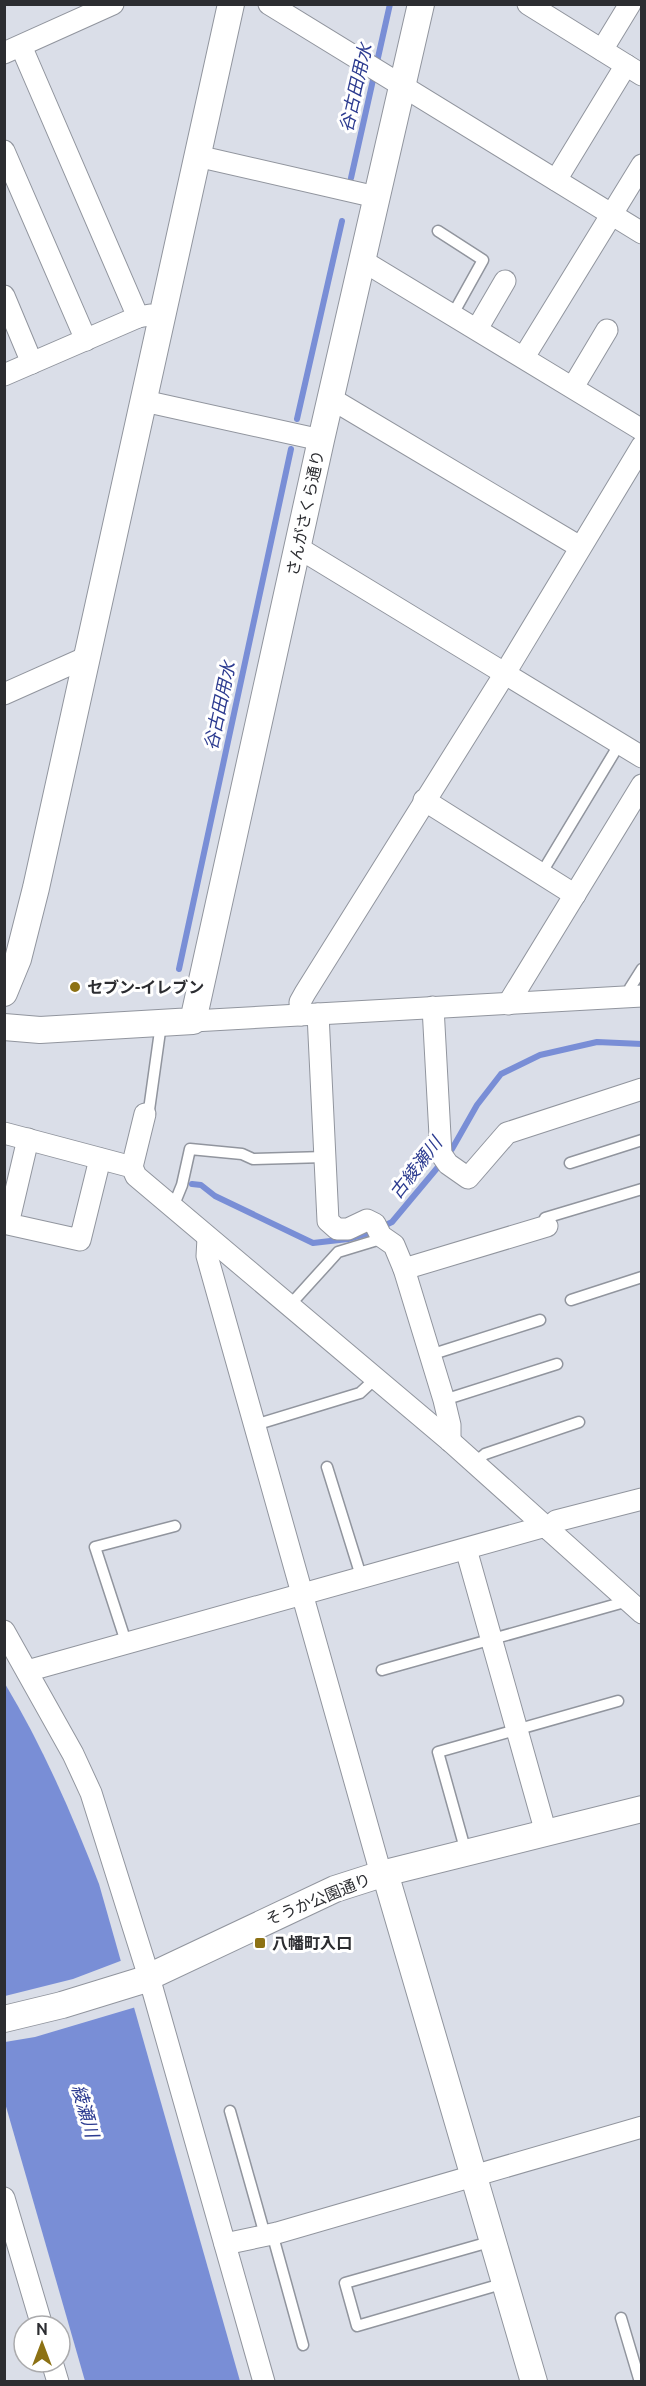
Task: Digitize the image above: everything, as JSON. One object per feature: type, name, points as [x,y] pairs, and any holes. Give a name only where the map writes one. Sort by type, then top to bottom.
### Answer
[{"type":"street","points":[[113,4],[13,49],[150,317]]},
{"type":"street","points":[[4,993],[21,949],[144,401],[150,317],[197,156],[231,4]]},
{"type":"street","points":[[269,4],[402,88],[642,233]]},
{"type":"street","name":"さんがさくら通り","points":[[193,1021],[330,398],[421,4]]},
{"type":"street","points":[[602,50],[630,4]]},
{"type":"street","points":[[541,8],[634,70],[556,180]]},
{"type":"street","points":[[4,151],[86,340]]},
{"type":"street","points":[[197,156],[376,197]]},
{"type":"street","points":[[524,357],[642,165]]},
{"type":"street","points":[[363,261],[642,430]]},
{"type":"street","points":[[477,329],[506,281]]},
{"type":"street","points":[[4,297],[32,363]]},
{"type":"street","points":[[4,375],[86,340],[150,317]]},
{"type":"street","points":[[573,387],[607,330]]},
{"type":"street","points":[[330,398],[580,547]]},
{"type":"street","points":[[144,401],[321,440]]},
{"type":"street","points":[[450,1441],[450,1425],[444,1400],[404,1269],[394,1245],[367,1220],[348,1228],[337,1229],[328,1221],[325,1157],[309,1015],[300,1002],[642,446]]},
{"type":"street","points":[[297,547],[510,664],[642,757]]},
{"type":"street","points":[[4,694],[87,657]]},
{"type":"street","points":[[508,1004],[642,785]]},
{"type":"street","points":[[424,800],[574,895]]},
{"type":"street","points":[[4,1027],[40,1030],[636,996]]},
{"type":"street","points":[[433,1007],[432,1154],[468,1178],[507,1133],[642,1089]]},
{"type":"street","points":[[145,1114],[132,1167],[136,1176],[450,1441],[642,1613]]},
{"type":"street","points":[[4,1133],[132,1167]]},
{"type":"street","points":[[28,1139],[8,1224],[80,1240],[100,1159]]},
{"type":"street","points":[[404,1269],[546,1222]]},
{"type":"street","points":[[208,1238],[207,1256],[302,1593],[534,2382]]},
{"type":"street","points":[[27,1671],[361,1576],[547,1528],[556,1521],[642,1499]]},
{"type":"street","points":[[466,1549],[490,1641],[546,1833]]},
{"type":"street","points":[[4,1631],[73,1754],[91,1793],[264,2382]]},
{"type":"street","name":"そうか公園通り","points":[[4,2019],[62,2006],[145,1979],[296,1906],[383,1873],[642,1809]]},
{"type":"street","points":[[225,2244],[269,2234],[642,2127]]},
{"type":"street","points":[[4,2198],[38,2314]]},
{"type":"lane","points":[[438,231],[483,260],[453,315]]},
{"type":"lane","points":[[541,874],[620,743]]},
{"type":"lane","points":[[636,996],[630,988],[642,969]]},
{"type":"lane","points":[[145,1114],[149,1110],[162,1022]]},
{"type":"lane","points":[[570,1163],[642,1140]]},
{"type":"lane","points":[[173,1208],[182,1185],[189,1149],[242,1154],[253,1159],[325,1157]]},
{"type":"lane","points":[[546,1222],[642,1189]]},
{"type":"lane","points":[[289,1306],[338,1252],[380,1233]]},
{"type":"lane","points":[[571,1300],[642,1277]]},
{"type":"lane","points":[[430,1355],[540,1320]]},
{"type":"lane","points":[[444,1400],[557,1364]]},
{"type":"lane","points":[[255,1425],[360,1393],[375,1379]]},
{"type":"lane","points":[[474,1463],[485,1454],[579,1422]]},
{"type":"lane","points":[[327,1467],[361,1576]]},
{"type":"lane","points":[[126,1642],[95,1547],[175,1526]]},
{"type":"lane","points":[[382,1670],[621,1603],[624,1598]]},
{"type":"lane","points":[[466,1852],[438,1752],[618,1701]]},
{"type":"lane","points":[[230,2111],[303,2345]]},
{"type":"lane","points":[[493,2241],[345,2283],[357,2326],[505,2283]]},
{"type":"lane","points":[[621,2318],[640,2382]]},
{"type":"water","name":"綾瀬川","points":[[4,1682],[32,1731],[56,1781],[99,1884],[240,2381],[85,2381],[72,2336],[72,2314],[66,2314],[5,2103]]},
{"type":"pier","points":[[123,1960],[136,2007],[35,2037],[5,2042],[5,1996],[73,1979]]},
{"type":"waterway","name":"谷古田用水","points":[[351,178],[390,4]]},
{"type":"waterway","name":"谷古田用水","points":[[297,419],[342,221]]},
{"type":"waterway","name":"谷古田用水","points":[[179,969],[291,449]]},
{"type":"waterway","name":"古綾瀬川","points":[[192,1184],[201,1185],[215,1196],[313,1243],[348,1239],[369,1233],[392,1222],[438,1167],[452,1149],[477,1105],[501,1074],[540,1055],[597,1042],[642,1044]]},
{"type":"place","name":"セブン-イレブン","points":[[75,987]]},
{"type":"place","name":"八幡町入口","points":[[260,1943]]}]
